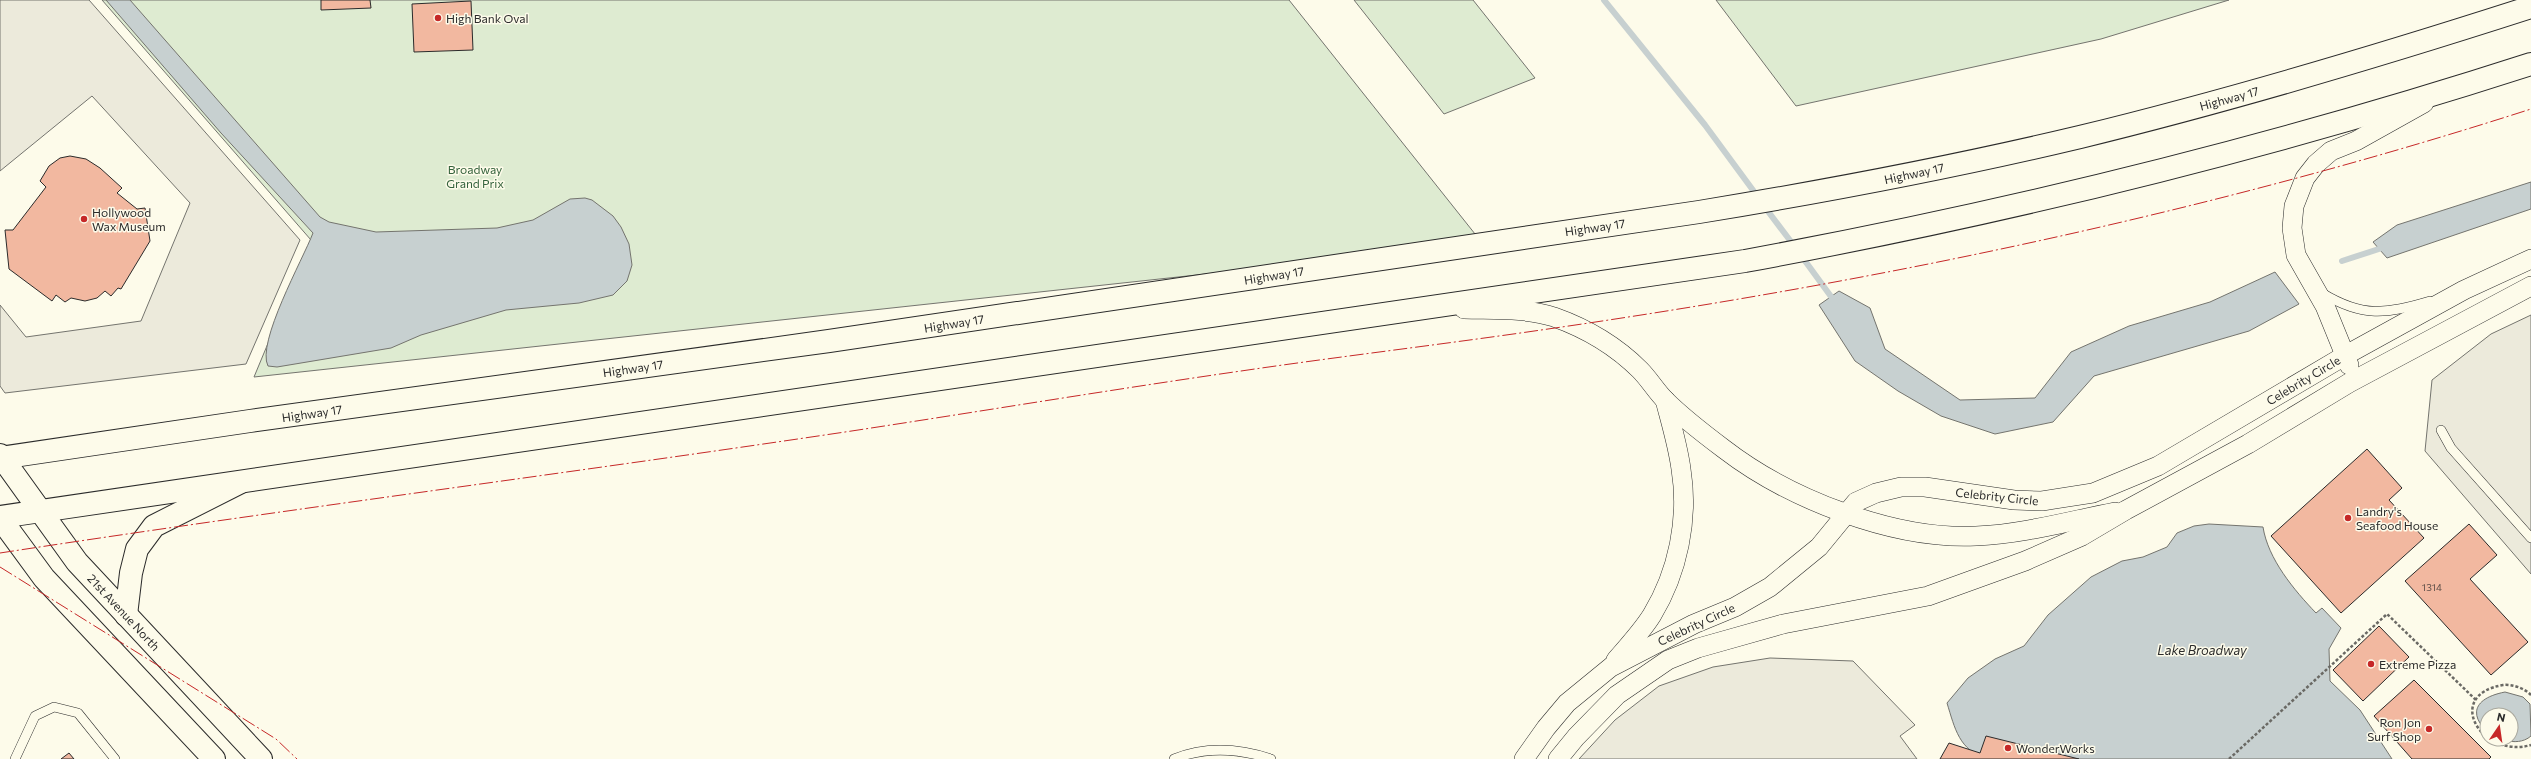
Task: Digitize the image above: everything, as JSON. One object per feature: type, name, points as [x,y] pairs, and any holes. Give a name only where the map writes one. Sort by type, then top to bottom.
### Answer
[{"type":"main road","name":"Highway 17","points":[[1,457],[250,421],[830,342],[1699,212],[1828,190],[2080,136],[2266,88],[2406,48],[2531,7]]},
{"type":"main road","points":[[214,759],[44,578],[0,517],[39,510],[1745,261],[1866,239],[2212,158],[2442,93],[2531,64]]},
{"type":"main road","name":"21st Avenue North","points":[[1,457],[77,562],[261,759]]},
{"type":"main road","points":[[126,615],[131,573],[137,549],[154,526],[244,480]]},
{"type":"street","points":[[2349,382],[2350,368],[2346,354],[2325,306],[2296,255],[2292,228],[2294,206],[2305,178],[2316,164],[2331,151],[2356,141],[2442,93]]},
{"type":"street","name":"Celebrity Circle","points":[[1524,759],[1546,728],[1567,703],[1611,667],[1694,624],[1735,607],[1770,587],[1819,547],[1856,502],[1876,494],[1901,487],[1925,487],[2014,500],[2042,501],[2093,493],[2158,466],[2346,354],[2464,290],[2531,259]]},
{"type":"street","name":"Celebrity Circle","points":[[1558,759],[1576,737],[1617,695],[1668,660],[1698,648],[1783,624],[1928,596],[2025,561],[2082,536],[2126,510],[2248,444],[2349,382],[2531,286]]},
{"type":"street","points":[[1426,307],[1510,310],[1552,317],[1604,341],[1640,369],[1665,400],[1732,454],[1789,490],[1870,523],[1906,531],[1974,536],[2008,534],[2126,510]]},
{"type":"street","points":[[1611,667],[1651,616],[1668,585],[1677,557],[1684,514],[1682,469],[1665,400]]},
{"type":"lane","points":[[2315,288],[2338,303],[2382,312],[2401,310],[2464,290]]},
{"type":"lane","points":[[2441,430],[2451,448],[2531,538]]},
{"type":"lane","points":[[15,759],[35,716],[54,707],[78,713],[115,759]]},
{"type":"lane","points":[[1174,759],[1200,750],[1223,749],[1271,759]]},
{"type":"path","points":[[2229,759],[2387,614],[2477,701]]},
{"type":"path","points":[[2473,728],[2472,712],[2477,701],[2490,689],[2507,685],[2519,687],[2531,695]]},
{"type":"path","points":[[2521,752],[2531,745]]},
{"type":"green space","name":"Broadway Grand Prix","points":[[102,0],[1289,0],[1483,244],[254,377],[311,240]]},
{"type":"green space","points":[[1354,0],[1473,0],[1535,78],[1444,114]]},
{"type":"green space","points":[[1716,0],[2229,0],[2101,39],[1796,106]]},
{"type":"shaded area","points":[[0,0],[89,0],[300,240],[246,364],[5,393],[0,386],[0,305],[26,337],[141,321],[190,203],[92,96],[0,171]]},
{"type":"shaded area","points":[[2531,315],[2531,574],[2425,451],[2432,380],[2491,334]]},
{"type":"shaded area","points":[[1770,658],[1853,661],[1915,725],[1900,736],[1917,759],[1579,759],[1615,720],[1659,686],[1713,667]]},
{"type":"water","points":[[106,0],[130,0],[320,217],[329,222],[376,232],[497,228],[533,220],[570,199],[585,198],[592,200],[613,216],[621,227],[629,244],[632,265],[627,281],[613,295],[579,303],[506,310],[421,335],[391,348],[277,367],[268,366],[266,355],[274,321],[313,233],[221,133]]},
{"type":"water","points":[[2531,182],[2531,209],[2387,258],[2373,242],[2397,225]]},
{"type":"water","points":[[2275,272],[2299,304],[2249,331],[2094,376],[2053,422],[1995,434],[1941,416],[1898,391],[1855,361],[1819,305],[1839,291],[1870,308],[1885,349],[1960,400],[2035,398],[2071,352],[2129,326],[2210,302]]},
{"type":"water","name":"Lake Broadway","points":[[2209,524],[2263,527],[2270,551],[2291,584],[2316,613],[2322,608],[2341,628],[2329,649],[2330,681],[2360,710],[2392,759],[1987,759],[1970,750],[1964,744],[1956,730],[1947,703],[1968,678],[1995,659],[2024,646],[2048,615],[2091,577],[2122,561],[2143,557],[2167,547],[2177,533],[2194,526]]},
{"type":"water","points":[[2505,692],[2523,697],[2530,704],[2531,736],[2519,741],[2519,707],[2479,707],[2479,721],[2477,718],[2478,708],[2486,699]]},
{"type":"building","points":[[321,0],[370,0],[371,8],[321,10]]},
{"type":"building","points":[[471,1],[473,50],[414,52],[412,4]]},
{"type":"building","name":"Hollywood Wax Museum","points":[[70,156],[86,159],[100,168],[122,188],[117,193],[137,209],[145,208],[150,241],[121,289],[118,288],[111,296],[105,291],[97,298],[85,301],[71,298],[65,302],[56,295],[52,301],[9,269],[5,230],[13,230],[46,187],[40,181],[49,166],[60,158]]},
{"type":"building","name":"Landry's Seafood House","points":[[2367,449],[2402,488],[2389,500],[2424,538],[2341,613],[2271,536]]},
{"type":"building","points":[[2469,524],[2497,555],[2470,579],[2528,642],[2491,675],[2405,581]]},
{"type":"building","name":"Extreme Pizza","points":[[2379,626],[2409,657],[2363,701],[2333,670]]},
{"type":"building","points":[[2414,680],[2479,745],[2479,747],[2481,747],[2491,757],[2489,759],[2412,759],[2374,716]]},
{"type":"building","name":"WonderWorks","points":[[1986,736],[2079,759],[1940,759],[1949,743],[1980,753]]},
{"type":"building","points":[[69,753],[74,759],[61,759]]},
{"type":"waterway","points":[[1604,0],[1705,125],[1758,197]]},
{"type":"waterway","points":[[1764,206],[1795,247]]},
{"type":"waterway","points":[[2342,261],[2388,246]]},
{"type":"waterway","points":[[1800,254],[1835,302]]},
{"type":"power","points":[[0,553],[634,463],[1241,371],[1548,329],[1797,289],[2044,240],[2167,211],[2289,180],[2411,146],[2531,109]]},
{"type":"power","points":[[0,567],[276,739],[297,759]]},
{"type":"place","name":"High Bank Oval","points":[[438,18]]},
{"type":"place","name":"Hollywood Wax Museum","points":[[84,219]]},
{"type":"place","name":"Landry's Seafood House","points":[[2348,518]]},
{"type":"place","name":"Extreme Pizza","points":[[2371,664]]},
{"type":"place","name":"Ron Jon Surf Shop","points":[[2429,729]]},
{"type":"place","name":"WonderWorks","points":[[2008,748]]}]
